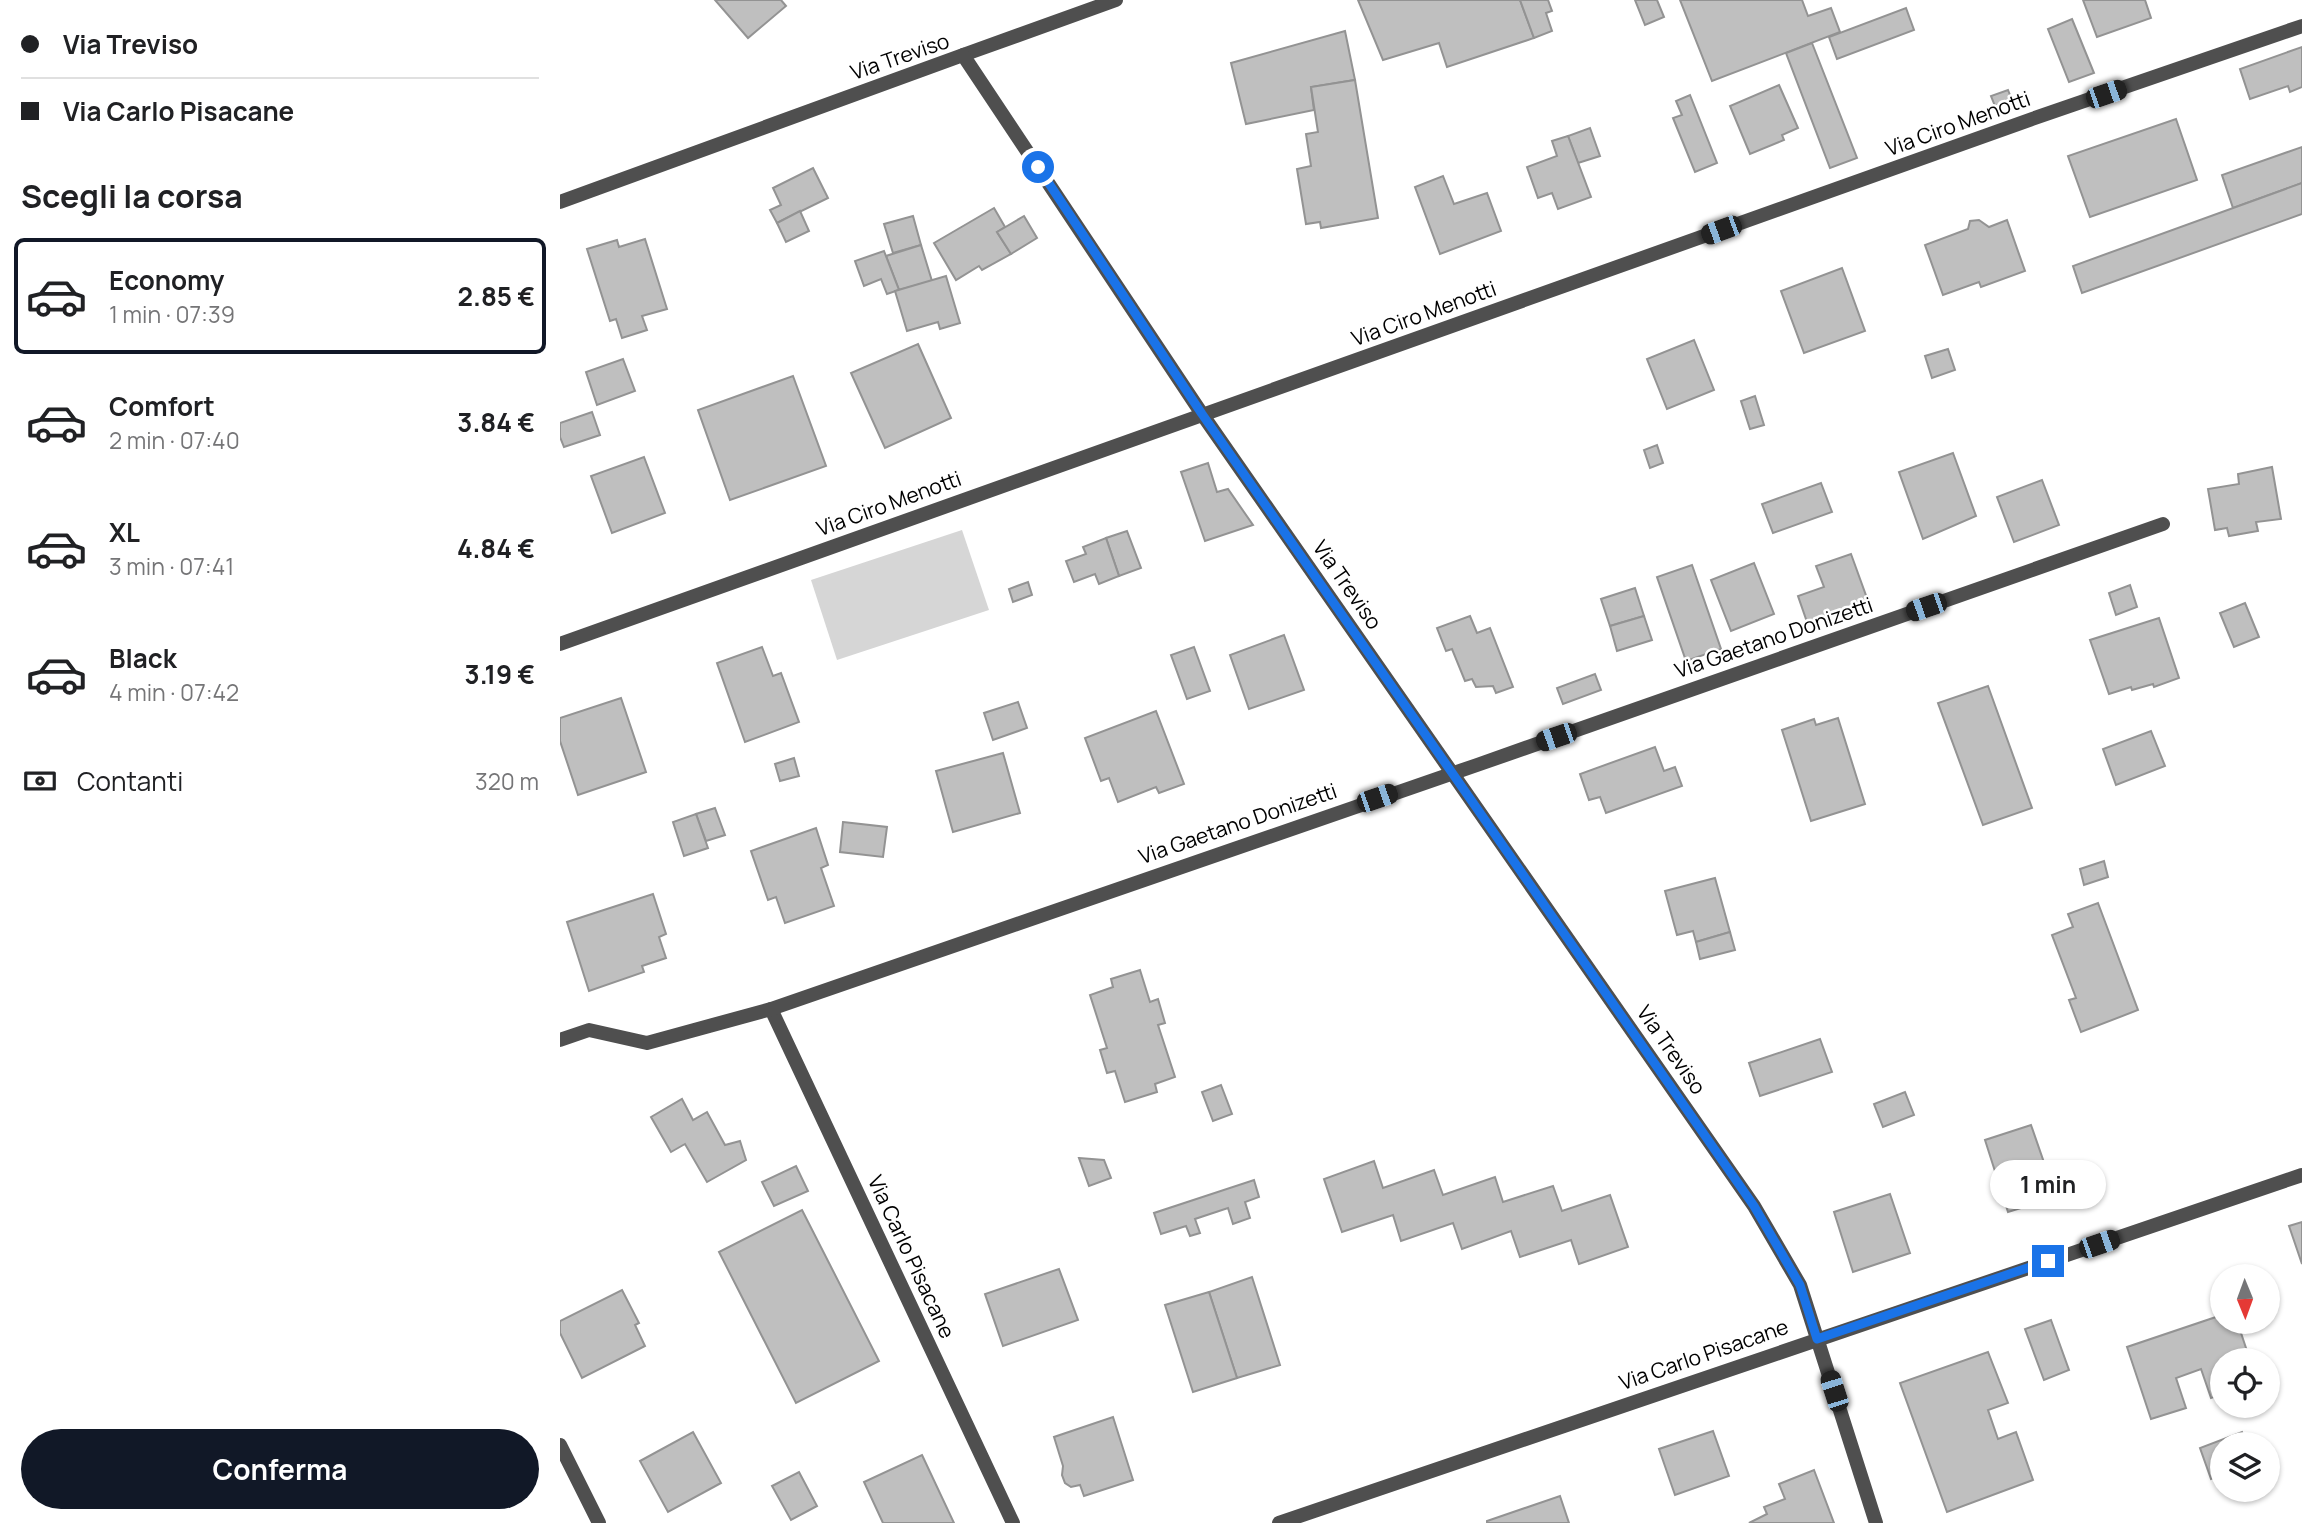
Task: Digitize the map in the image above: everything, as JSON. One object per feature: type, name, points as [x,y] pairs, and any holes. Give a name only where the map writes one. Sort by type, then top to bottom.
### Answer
[{"type":"street","points":[[963,55],[1116,0]]},
{"type":"street","name":"Via Ciro Menotti","points":[[560,644],[1202,414],[2302,26]]},
{"type":"street","name":"Via Treviso","points":[[560,202],[963,55],[1202,414],[1754,1206],[1800,1285],[1876,1523]]},
{"type":"street","name":"Via Gaetano Donizetti","points":[[560,1040],[589,1030],[647,1043],[771,1009],[2163,524]]},
{"type":"street","name":"Via Carlo Pisacane","points":[[771,1009],[1013,1523]]},
{"type":"street","name":"Via Carlo Pisacane","points":[[1279,1523],[2302,1175]]},
{"type":"street","points":[[560,1445],[599,1523]]},
{"type":"shaded area","points":[[962,530],[989,610],[837,660],[811,580]]},
{"type":"building","points":[[715,0],[781,0],[786,6],[748,38]]},
{"type":"building","points":[[1358,0],[1520,0],[1534,38],[1447,67],[1439,43],[1383,60]]},
{"type":"building","points":[[1520,0],[1548,0],[1552,11],[1546,13],[1552,31],[1534,38]]},
{"type":"building","points":[[1635,0],[1657,0],[1664,17],[1645,25]]},
{"type":"building","points":[[1680,0],[1802,0],[1808,16],[1831,8],[1840,32],[1712,81]]},
{"type":"building","points":[[2083,0],[2145,0],[2151,18],[2097,37]]},
{"type":"building","points":[[1906,8],[1914,30],[1837,59],[1829,37]]},
{"type":"building","points":[[2072,19],[2094,73],[2069,82],[2048,29]]},
{"type":"building","points":[[1345,31],[1355,80],[1311,87],[1314,110],[1246,124],[1231,63]]},
{"type":"building","points":[[1812,43],[1857,158],[1830,168],[1786,53]]},
{"type":"building","points":[[2302,47],[2302,87],[2290,92],[2288,86],[2250,99],[2240,69]]},
{"type":"building","points":[[1355,80],[1378,218],[1321,228],[1320,222],[1306,224],[1297,169],[1311,166],[1306,134],[1318,132],[1311,87]]},
{"type":"building","points":[[1779,85],[1798,128],[1782,135],[1784,140],[1750,154],[1730,106]]},
{"type":"building","points":[[2008,90],[2012,100],[1995,106],[1991,96]]},
{"type":"building","points":[[1690,95],[1717,163],[1695,172],[1673,118],[1682,115],[1676,101]]},
{"type":"building","points":[[2176,119],[2197,180],[2090,217],[2068,156]]},
{"type":"building","points":[[1590,128],[1600,156],[1578,163],[1568,136]]},
{"type":"building","points":[[1568,136],[1591,197],[1558,209],[1552,193],[1538,198],[1527,167],[1557,156],[1552,141]]},
{"type":"building","points":[[2302,147],[2302,183],[2233,208],[2222,175]]},
{"type":"building","points":[[813,168],[828,198],[777,223],[770,210],[781,205],[773,188]]},
{"type":"building","points":[[1443,176],[1454,204],[1487,193],[1501,231],[1440,254],[1415,187]]},
{"type":"building","points":[[2302,183],[2302,214],[2082,293],[2073,266]]},
{"type":"building","points":[[994,208],[1005,227],[997,232],[1011,254],[982,270],[979,266],[956,280],[934,243]]},
{"type":"building","points":[[800,211],[809,231],[786,242],[777,223]]},
{"type":"building","points":[[913,216],[921,245],[893,253],[884,224]]},
{"type":"building","points":[[1024,216],[1037,238],[1011,254],[997,232]]},
{"type":"building","points":[[1979,220],[1989,227],[2007,220],[2025,271],[1981,287],[1979,282],[1943,295],[1925,245],[1968,229],[1970,221]]},
{"type":"building","points":[[645,239],[667,309],[642,316],[647,330],[622,338],[616,319],[610,321],[587,249],[617,240],[619,247]]},
{"type":"building","points":[[921,245],[932,281],[899,290],[886,256]]},
{"type":"building","points":[[884,251],[899,290],[887,294],[881,279],[864,286],[855,261]]},
{"type":"building","points":[[1842,268],[1865,331],[1804,353],[1781,291]]},
{"type":"building","points":[[946,276],[960,323],[940,329],[938,322],[907,331],[895,291]]},
{"type":"building","points":[[1694,340],[1714,390],[1667,409],[1647,359]]},
{"type":"building","points":[[918,344],[951,418],[885,448],[851,373]]},
{"type":"building","points":[[1948,349],[1955,370],[1932,378],[1925,356]]},
{"type":"building","points":[[623,359],[635,391],[597,405],[586,372]]},
{"type":"building","points":[[793,376],[826,466],[730,500],[698,410]]},
{"type":"building","points":[[1755,396],[1764,425],[1750,429],[1741,401]]},
{"type":"building","points":[[592,412],[600,435],[564,447],[560,437],[560,423]]},
{"type":"building","points":[[1657,445],[1663,463],[1650,468],[1644,450]]},
{"type":"building","points":[[1953,453],[1976,516],[1923,539],[1899,472]]},
{"type":"building","points":[[644,457],[665,513],[612,533],[591,476]]},
{"type":"building","points":[[1208,463],[1217,492],[1228,489],[1253,525],[1205,541],[1181,472]]},
{"type":"building","points":[[2272,467],[2281,519],[2256,522],[2258,531],[2229,536],[2227,528],[2215,530],[2208,489],[2239,484],[2238,474]]},
{"type":"building","points":[[2042,480],[2059,525],[2014,542],[1997,497]]},
{"type":"building","points":[[1821,483],[1832,512],[1773,533],[1762,504]]},
{"type":"building","points":[[1127,531],[1141,568],[1119,576],[1106,538]]},
{"type":"building","points":[[1106,538],[1119,576],[1099,584],[1095,574],[1074,582],[1066,561],[1086,554],[1083,547]]},
{"type":"building","points":[[1851,554],[1868,601],[1807,622],[1798,596],[1824,587],[1816,566]]},
{"type":"building","points":[[1754,563],[1774,614],[1731,631],[1711,580]]},
{"type":"building","points":[[1692,565],[1721,649],[1686,661],[1657,577]]},
{"type":"building","points":[[1028,582],[1032,595],[1013,602],[1009,589]]},
{"type":"building","points":[[2130,585],[2137,607],[2116,615],[2109,593]]},
{"type":"building","points":[[1635,588],[1644,616],[1610,626],[1601,599]]},
{"type":"building","points":[[2245,603],[2259,637],[2234,647],[2220,613]]},
{"type":"building","points":[[1470,616],[1477,633],[1490,628],[1513,687],[1496,693],[1493,686],[1476,687],[1472,679],[1465,681],[1452,649],[1446,651],[1437,628]]},
{"type":"building","points":[[1644,616],[1652,640],[1617,651],[1610,626]]},
{"type":"building","points":[[2159,618],[2179,678],[2154,687],[2153,684],[2132,690],[2131,687],[2109,694],[2090,640]]},
{"type":"building","points":[[1284,635],[1304,690],[1249,709],[1230,655]]},
{"type":"building","points":[[762,647],[773,676],[781,673],[799,722],[745,742],[717,663]]},
{"type":"building","points":[[1194,647],[1210,691],[1187,699],[1171,655]]},
{"type":"building","points":[[1595,674],[1601,690],[1563,704],[1557,688]]},
{"type":"building","points":[[1988,686],[2032,808],[1983,825],[1938,703]]},
{"type":"building","points":[[621,698],[646,772],[578,795],[560,741],[560,718]]},
{"type":"building","points":[[1018,702],[1027,728],[993,740],[984,713]]},
{"type":"building","points":[[1156,711],[1184,784],[1159,793],[1156,787],[1118,802],[1109,778],[1101,781],[1085,738]]},
{"type":"building","points":[[1838,718],[1865,804],[1811,821],[1782,730],[1814,719],[1816,725]]},
{"type":"building","points":[[2151,731],[2165,766],[2116,785],[2103,749]]},
{"type":"building","points":[[1655,747],[1664,771],[1675,767],[1682,786],[1606,813],[1600,797],[1589,800],[1580,774]]},
{"type":"building","points":[[1003,753],[1020,813],[953,832],[936,771]]},
{"type":"building","points":[[794,758],[799,776],[780,781],[775,764]]},
{"type":"building","points":[[715,808],[725,835],[706,841],[696,814]]},
{"type":"building","points":[[696,814],[708,848],[684,856],[673,822]]},
{"type":"building","points":[[843,822],[887,827],[883,857],[840,852]]},
{"type":"building","points":[[816,828],[828,865],[821,868],[834,906],[785,923],[776,897],[768,900],[751,851]]},
{"type":"building","points":[[2104,861],[2108,877],[2084,885],[2080,869]]},
{"type":"building","points":[[1715,878],[1730,932],[1696,942],[1693,931],[1677,935],[1665,891]]},
{"type":"building","points":[[653,894],[666,934],[659,937],[666,958],[642,966],[644,972],[589,991],[567,922]]},
{"type":"building","points":[[2098,903],[2138,1010],[2081,1032],[2069,1000],[2076,998],[2052,935],[2073,927],[2068,914]]},
{"type":"building","points":[[1730,932],[1735,950],[1700,959],[1696,942]]},
{"type":"building","points":[[1140,970],[1150,1002],[1158,999],[1165,1023],[1158,1025],[1175,1077],[1155,1084],[1157,1092],[1125,1102],[1115,1071],[1107,1073],[1100,1050],[1107,1048],[1090,995],[1113,987],[1111,979]]},
{"type":"building","points":[[1820,1039],[1832,1072],[1760,1096],[1749,1063]]},
{"type":"building","points":[[1221,1085],[1232,1114],[1213,1121],[1202,1092]]},
{"type":"building","points":[[1905,1092],[1914,1115],[1883,1127],[1874,1104]]},
{"type":"building","points":[[682,1099],[693,1120],[707,1112],[725,1145],[740,1141],[746,1160],[707,1182],[685,1144],[671,1152],[651,1117]]},
{"type":"building","points":[[2031,1125],[2056,1197],[2008,1212],[1985,1140]]},
{"type":"building","points":[[1079,1158],[1104,1160],[1111,1178],[1089,1186]]},
{"type":"building","points":[[1374,1161],[1383,1188],[1434,1170],[1443,1195],[1495,1177],[1503,1202],[1553,1186],[1562,1211],[1610,1195],[1628,1247],[1579,1264],[1571,1240],[1520,1257],[1511,1231],[1462,1249],[1453,1223],[1401,1241],[1393,1215],[1342,1232],[1324,1179]]},
{"type":"building","points":[[796,1166],[808,1191],[774,1206],[762,1182]]},
{"type":"building","points":[[1254,1180],[1259,1197],[1245,1202],[1250,1218],[1233,1224],[1228,1208],[1195,1219],[1200,1233],[1190,1236],[1186,1226],[1161,1234],[1154,1213]]},
{"type":"building","points":[[1890,1194],[1910,1253],[1853,1272],[1834,1212]]},
{"type":"building","points":[[802,1210],[879,1361],[796,1403],[719,1252]]},
{"type":"building","points":[[2302,1222],[2302,1264],[2289,1226]]},
{"type":"building","points":[[1059,1269],[1078,1320],[1003,1346],[985,1294]]},
{"type":"building","points":[[1252,1277],[1280,1365],[1237,1378],[1209,1292]]},
{"type":"building","points":[[622,1290],[639,1323],[635,1325],[645,1346],[582,1378],[560,1333],[560,1321]]},
{"type":"building","points":[[1209,1292],[1237,1378],[1193,1392],[1165,1305]]},
{"type":"building","points":[[2210,1319],[2210,1334],[2241,1334],[2246,1348],[2210,1348],[2210,1395],[2201,1369],[2176,1378],[2186,1408],[2151,1419],[2127,1347]]},
{"type":"building","points":[[2051,1320],[2069,1370],[2044,1380],[2025,1329]]},
{"type":"building","points":[[1988,1352],[2008,1403],[1988,1410],[1998,1439],[2016,1432],[2033,1480],[1947,1512],[1900,1383]]},
{"type":"building","points":[[1113,1417],[1133,1480],[1084,1496],[1080,1485],[1071,1487],[1065,1483],[1054,1437]]},
{"type":"building","points":[[1713,1431],[1729,1476],[1675,1495],[1659,1449]]},
{"type":"building","points":[[693,1432],[721,1483],[668,1512],[640,1461]]},
{"type":"building","points":[[2210,1444],[2210,1476],[2200,1448]]},
{"type":"building","points":[[922,1455],[954,1523],[883,1523],[864,1482]]},
{"type":"building","points":[[1814,1470],[1834,1523],[1749,1523],[1767,1514],[1764,1507],[1785,1499],[1779,1484]]},
{"type":"building","points":[[799,1472],[817,1506],[791,1520],[772,1486]]},
{"type":"building","points":[[1560,1496],[1569,1523],[1487,1523],[1487,1521]]},
{"type":"route","points":[[1038,167],[1202,414],[1754,1206],[1800,1285],[1817,1339],[2048,1261]]}]
